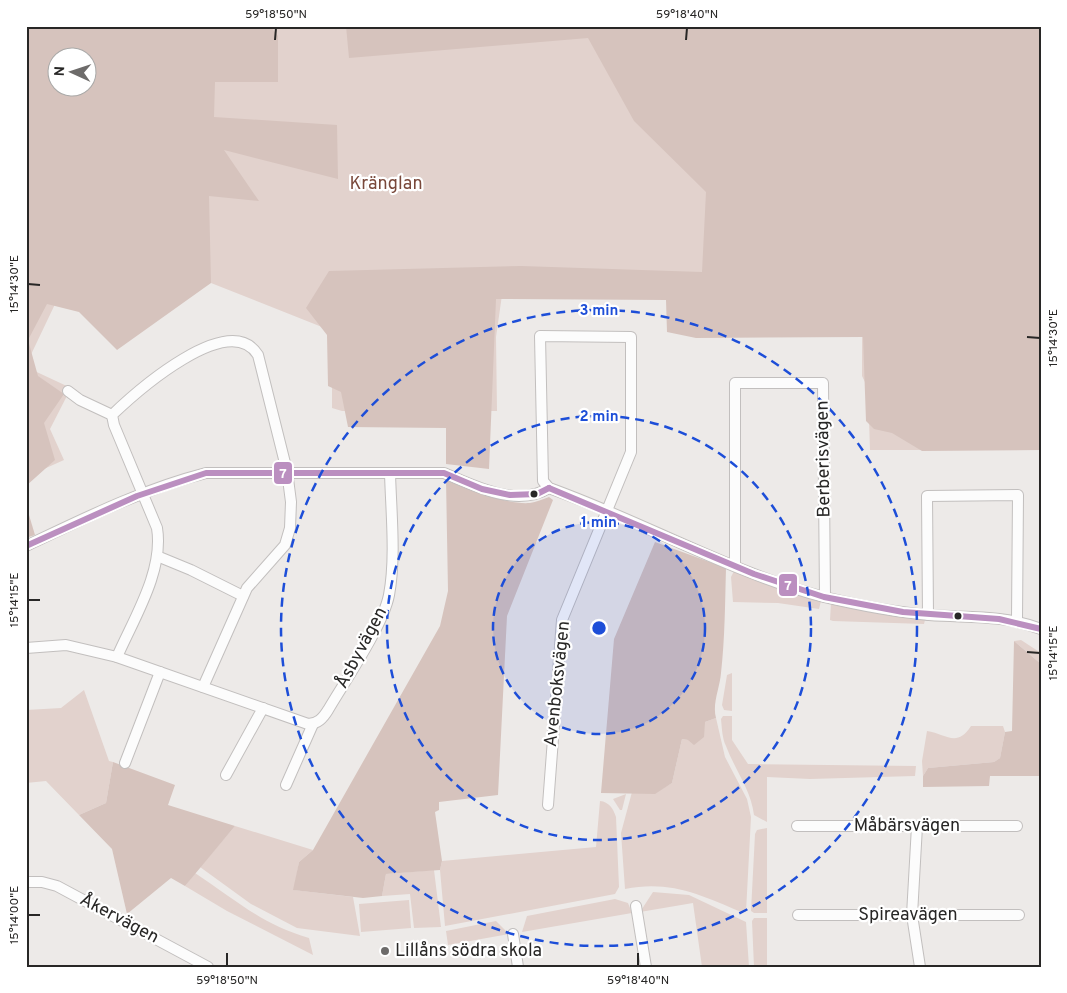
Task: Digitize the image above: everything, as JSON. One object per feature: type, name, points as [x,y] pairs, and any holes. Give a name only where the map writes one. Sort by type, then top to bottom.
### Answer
[{"type":"street","name":"Avenboksvägen","points":[[548,805],[562,620],[631,452],[631,337],[540,336],[542,473],[543,481],[549,488]]},
{"type":"street","points":[[112,415],[133,396],[197,350],[226,341],[244,343],[253,347],[258,355],[287,471],[292,515],[285,545],[247,588],[203,687]]},
{"type":"street","name":"Berberisvägen","points":[[735,565],[735,383],[823,383],[825,597]]},
{"type":"street","points":[[68,390],[80,400],[112,415]]},
{"type":"street","points":[[112,415],[114,425],[157,528],[159,539],[157,556],[149,583],[117,657]]},
{"type":"street","points":[[26,546],[143,492],[170,482],[206,473],[287,471],[444,473],[478,487],[508,495],[525,496],[540,493],[549,488],[788,586],[825,597],[887,610],[928,615],[998,617],[1017,620],[1041,629]]},
{"type":"street","name":"Åsbyvägen","points":[[286,785],[313,724],[322,719],[328,710],[382,616],[389,596],[392,536],[390,473]]},
{"type":"street","points":[[928,615],[927,496],[1018,495],[1017,620]]},
{"type":"street","points":[[157,556],[191,570],[243,596]]},
{"type":"street","points":[[26,648],[66,645],[117,657],[313,724]]},
{"type":"street","points":[[125,762],[160,672]]},
{"type":"street","points":[[226,775],[263,708]]},
{"type":"street","name":"Måbärsvägen","points":[[797,826],[1018,826]]},
{"type":"street","points":[[917,826],[912,915],[920,967]]},
{"type":"street","name":"Åkervägen","points":[[26,882],[42,882],[56,886],[204,966]]},
{"type":"street","points":[[636,906],[646,967]]},
{"type":"street","name":"Spireavägen","points":[[798,915],[1019,915]]},
{"type":"street","points":[[513,934],[518,967]]},
{"type":"green space","name":"Kränglan","points":[[26,26],[1041,26],[1041,450],[870,450],[868,388],[862,376],[862,335],[669,288],[503,288],[496,337],[497,411],[342,411],[332,408],[332,331],[211,283],[57,300],[26,365]]},
{"type":"green space","points":[[26,367],[71,388],[50,429],[64,460],[26,477]]},
{"type":"green space","points":[[735,569],[821,601],[819,609],[778,603],[733,602],[731,577]]},
{"type":"green space","points":[[831,603],[887,615],[925,620],[924,624],[833,621],[830,620]]},
{"type":"green space","points":[[1021,640],[1041,653],[1041,664],[1014,641]]},
{"type":"green space","points":[[732,673],[732,711],[724,710],[722,705],[727,675]]},
{"type":"green space","points":[[84,690],[109,761],[113,762],[106,803],[79,815],[46,781],[26,783],[26,710],[61,708]]},
{"type":"green space","points":[[723,716],[732,716],[732,740],[748,764],[916,766],[915,776],[810,779],[767,777],[767,822],[754,815],[750,797],[725,743],[722,733],[721,719]]},
{"type":"green space","points":[[716,718],[725,757],[747,799],[751,817],[746,912],[741,912],[699,895],[671,888],[656,886],[625,889],[621,833],[632,792],[655,793],[672,783],[682,739],[688,740],[705,722]]},
{"type":"green space","points":[[971,726],[1003,726],[1005,732],[1000,758],[994,762],[928,768],[923,776],[922,761],[927,731],[956,738],[966,733]]},
{"type":"green space","points":[[626,794],[622,810],[620,810],[613,799]]},
{"type":"green space","points":[[600,801],[610,806],[616,817],[619,887],[615,894],[445,926],[440,870],[442,861],[596,847]]},
{"type":"green space","points":[[235,826],[313,850],[299,862],[294,890],[353,897],[360,936],[297,928],[251,904],[200,867]]},
{"type":"green space","points":[[767,828],[767,913],[754,913],[751,911],[755,834],[757,830]]},
{"type":"green space","points":[[434,870],[441,927],[414,928],[410,894],[382,896],[386,874]]},
{"type":"green space","points":[[195,873],[236,902],[277,926],[309,938],[313,955],[227,911],[185,886]]},
{"type":"green space","points":[[653,892],[689,895],[746,922],[749,967],[702,967],[693,903],[640,912]]},
{"type":"green space","points":[[615,899],[628,903],[632,913],[522,932],[527,916]]},
{"type":"green space","points":[[409,900],[411,928],[361,932],[359,904]]},
{"type":"green space","points":[[754,918],[767,918],[767,967],[754,967],[752,921]]},
{"type":"green space","points":[[496,921],[509,934],[448,945],[446,931]]},
{"type":"shaded area","points":[[26,26],[270,26],[278,36],[278,82],[215,82],[214,117],[337,125],[338,179],[224,150],[259,201],[209,196],[211,283],[117,350],[79,312],[47,304],[28,340],[38,376],[64,394],[44,423],[55,460],[26,486]]},
{"type":"shaded area","points":[[346,26],[1041,26],[1041,450],[922,451],[892,433],[874,429],[866,421],[863,337],[696,338],[667,332],[666,300],[496,299],[489,469],[446,464],[446,428],[348,427],[341,392],[328,386],[327,335],[306,308],[329,271],[521,266],[702,272],[706,192],[634,121],[588,38],[349,58]]},
{"type":"shaded area","points":[[446,479],[498,499],[520,503],[530,503],[549,497],[553,500],[507,616],[498,795],[439,802],[439,810],[435,812],[442,861],[440,870],[386,874],[382,896],[363,898],[293,890],[299,862],[313,850],[440,626],[448,591]]},
{"type":"shaded area","points":[[26,505],[35,535],[26,538]]},
{"type":"shaded area","points":[[655,542],[726,568],[725,620],[720,678],[715,707],[716,718],[705,722],[704,737],[694,745],[688,740],[682,739],[672,783],[655,794],[601,793],[614,639]]},
{"type":"shaded area","points":[[1014,641],[1041,664],[1041,776],[990,776],[989,786],[923,787],[923,776],[928,768],[994,762],[1000,758],[1005,732],[1012,731]]},
{"type":"shaded area","points":[[113,762],[175,785],[168,805],[235,826],[185,886],[171,878],[127,914],[112,849],[79,815],[106,803]]},
{"type":"transit line","name":"7","points":[[26,546],[137,496],[206,473],[444,473],[482,489],[510,495],[537,494],[549,488]]},
{"type":"transit line","name":"7","points":[[549,488],[754,574],[824,597],[903,612],[999,619],[1041,629]]},
{"type":"place","name":"Lillåns södra skola","points":[[385,951]]}]
